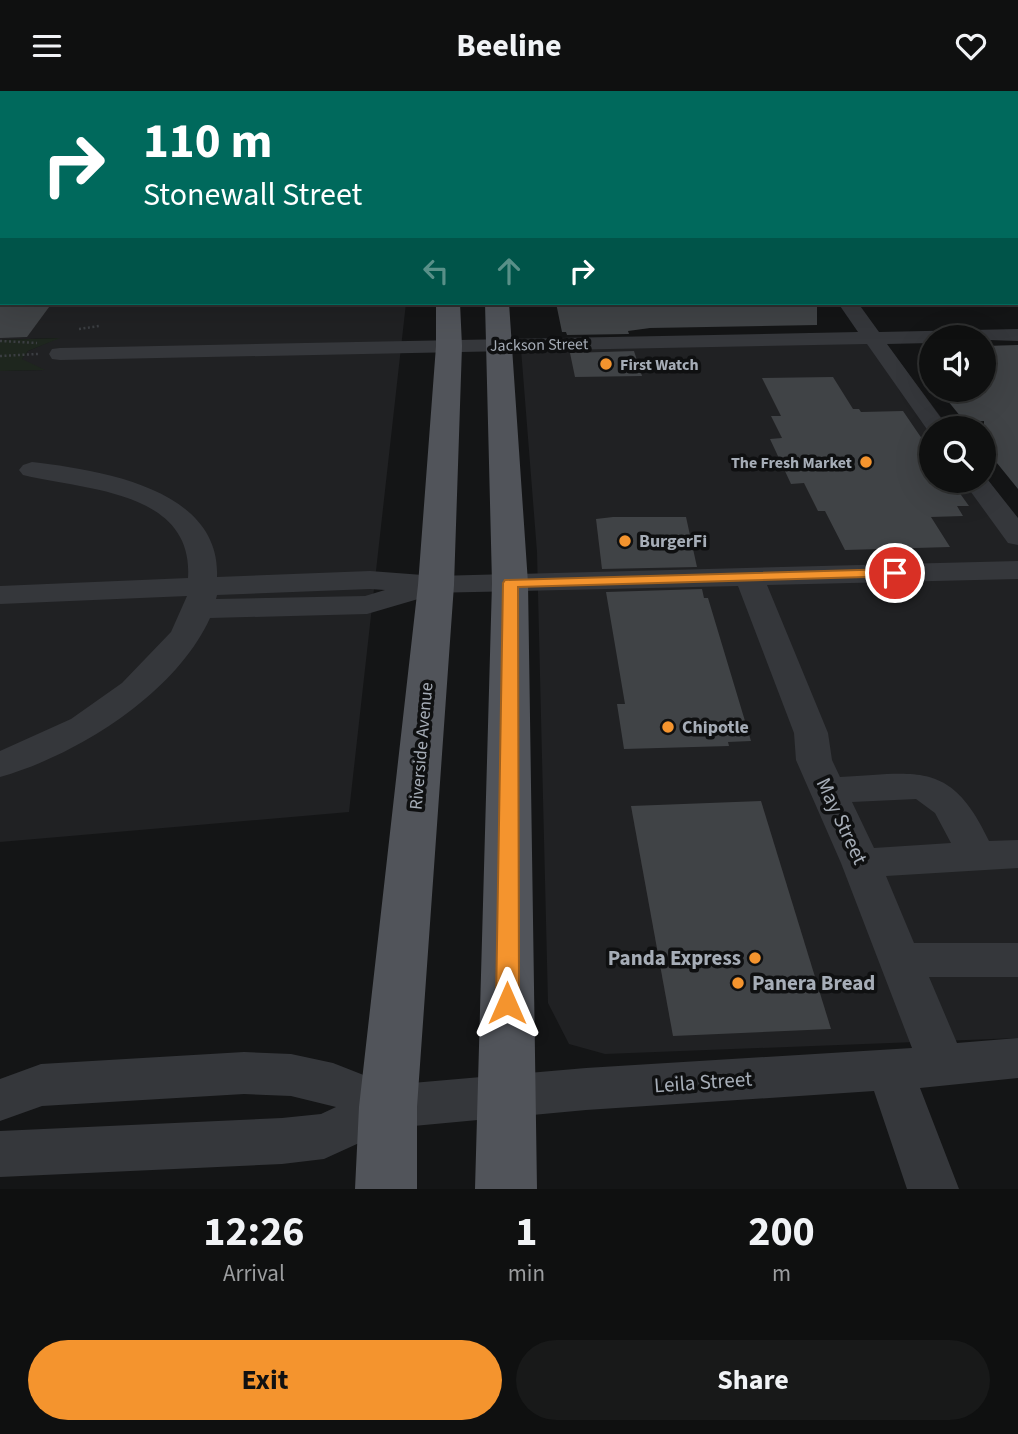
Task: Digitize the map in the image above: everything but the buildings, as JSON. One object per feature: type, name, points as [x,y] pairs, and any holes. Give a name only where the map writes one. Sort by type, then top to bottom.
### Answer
[{"type":"main road","name":"Riverside Avenue","points":[[386,1189],[388,1108],[436,585],[449,346],[448,305]]},
{"type":"main road","points":[[497,305],[510,583],[506,1189]]},
{"type":"street","points":[[849,305],[928,416]]},
{"type":"street","name":"Jackson Street","points":[[60,354],[1018,335]]},
{"type":"street","points":[[0,765],[51,744],[108,711],[156,669],[178,644],[201,598],[203,560],[196,535],[173,514],[146,496],[110,483],[71,473],[32,470]]},
{"type":"street","points":[[985,493],[1018,537]]},
{"type":"street","points":[[0,595],[201,598],[367,605],[436,585],[1018,570]]},
{"type":"street","name":"May Street","points":[[749,577],[811,733],[814,761],[861,863],[942,1064]]},
{"type":"street","points":[[0,613],[201,598]]},
{"type":"street","points":[[827,790],[917,786],[931,789],[953,807],[976,856]]},
{"type":"street","points":[[861,863],[1018,854]]},
{"type":"street","points":[[900,960],[1018,960]]},
{"type":"street","name":"Leila Street","points":[[388,1108],[507,1096],[890,1070],[1018,1058]]},
{"type":"street","points":[[890,1070],[933,1189]]},
{"type":"street","points":[[0,1100],[41,1086],[244,1073],[291,1075],[333,1084],[388,1108]]},
{"type":"street","points":[[0,1154],[282,1141],[324,1136],[388,1108]]},
{"type":"path","points":[[0,341],[32,341],[60,354]]},
{"type":"path","points":[[0,355],[60,354]]},
{"type":"shaded area","points":[[0,305],[406,305],[349,812],[0,842],[0,371],[43,370],[21,360],[28,351],[58,338],[0,340]]},
{"type":"shaded area","points":[[60,338],[28,351],[22,359],[45,370],[0,371],[0,340]]},
{"type":"shaded area","points":[[884,341],[919,388],[919,402],[930,402],[940,416],[919,416],[919,493],[996,493],[996,491],[1018,520],[1018,1038],[605,1054],[569,1044],[548,1003],[537,552],[521,349]]},
{"type":"place","name":"First Watch","points":[[606,364]]},
{"type":"place","name":"The Fresh Market","points":[[866,462]]},
{"type":"place","name":"BurgerFi","points":[[625,541]]},
{"type":"place","name":"Chipotle","points":[[668,727]]},
{"type":"place","name":"Panda Express","points":[[755,958]]},
{"type":"place","name":"Panera Bread","points":[[738,983]]},
{"type":"route","points":[[507,1003],[510,583],[895,573]]}]
